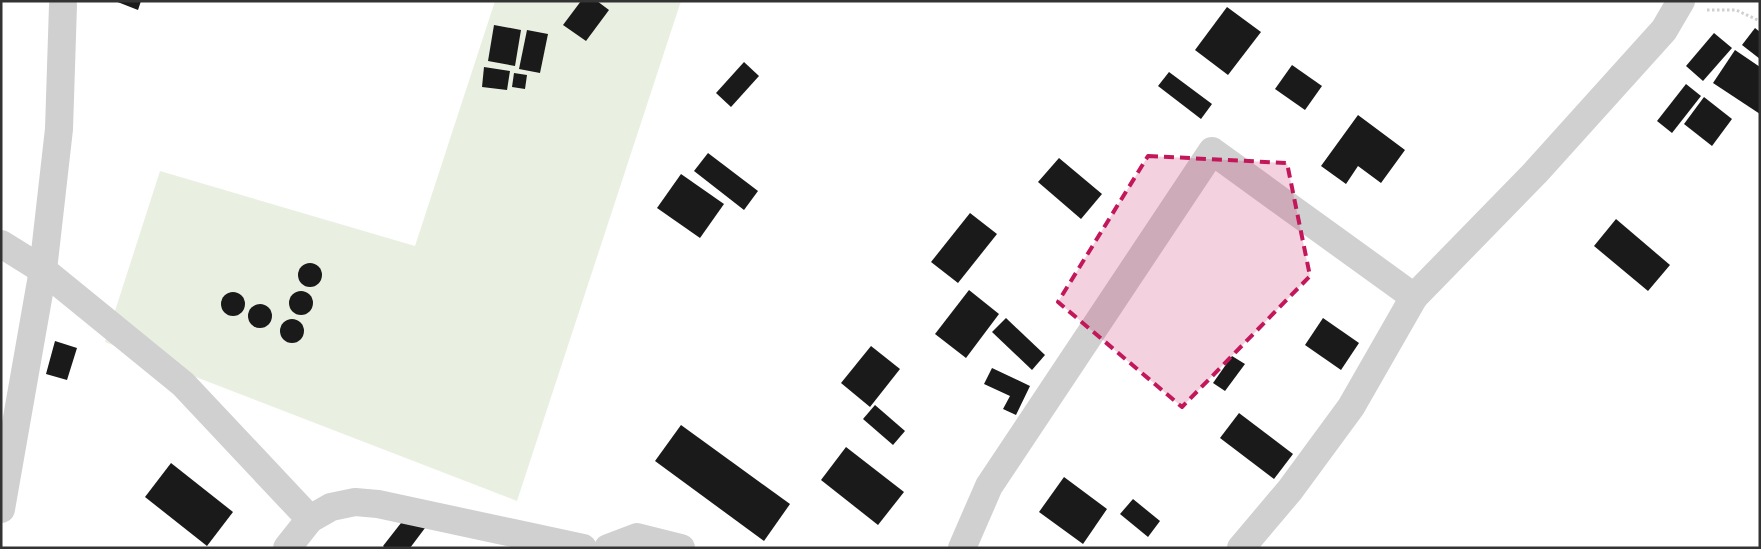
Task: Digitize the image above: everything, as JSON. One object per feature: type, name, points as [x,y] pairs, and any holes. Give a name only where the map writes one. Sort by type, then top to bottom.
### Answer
[{"type":"street","points":[[1,508],[43,270],[59,129],[63,5]]},
{"type":"street","points":[[1241,548],[1290,490],[1351,407],[1414,297],[1535,173],[1664,30],[1691,7]]},
{"type":"street","points":[[962,548],[990,486],[1212,151],[1414,297]]},
{"type":"street","points":[[1,244],[43,270],[182,384],[310,519]]},
{"type":"street","points":[[287,548],[310,519],[331,507],[355,502],[378,504],[583,548]]},
{"type":"street","points":[[608,548],[638,537],[681,548]]},
{"type":"path","points":[[1691,7],[1736,10],[1760,21]]},
{"type":"highlighted area","points":[[1148,156],[1287,163],[1310,276],[1182,407],[1058,302]]},
{"type":"green space","points":[[495,1],[681,1],[517,501],[105,342],[160,171],[415,246]]},
{"type":"building","points":[[115,1],[141,1],[138,10]]},
{"type":"building","points":[[581,1],[597,1],[609,10],[586,41],[563,25]]},
{"type":"building","points":[[1227,7],[1261,32],[1228,75],[1195,50]]},
{"type":"building","points":[[494,25],[521,30],[515,66],[488,61]]},
{"type":"building","points":[[1755,28],[1760,32],[1760,59],[1742,45]]},
{"type":"building","points":[[527,30],[548,34],[540,73],[519,69]]},
{"type":"building","points":[[1714,33],[1732,48],[1703,81],[1686,66]]},
{"type":"building","points":[[1735,50],[1760,67],[1760,114],[1713,83]]},
{"type":"building","points":[[744,62],[759,76],[731,107],[716,93]]},
{"type":"building","points":[[1292,65],[1322,86],[1305,110],[1275,89]]},
{"type":"building","points":[[484,67],[510,71],[507,90],[482,87]]},
{"type":"building","points":[[1169,72],[1212,104],[1201,119],[1158,86]]},
{"type":"building","points":[[514,73],[527,75],[525,89],[512,87]]},
{"type":"building","points":[[1686,84],[1701,96],[1672,133],[1657,121]]},
{"type":"building","points":[[1704,97],[1732,119],[1712,146],[1684,124]]},
{"type":"building","points":[[1358,115],[1405,150],[1381,183],[1358,166],[1346,184],[1321,166]]},
{"type":"building","points":[[708,153],[758,191],[744,210],[694,171]]},
{"type":"building","points":[[1059,158],[1102,194],[1081,219],[1038,182]]},
{"type":"building","points":[[681,174],[724,204],[700,238],[657,208]]},
{"type":"building","points":[[970,213],[997,234],[958,283],[931,262]]},
{"type":"building","points":[[1616,219],[1670,265],[1648,291],[1594,246]]},
{"type":"building","points":[[310,263],[315,264],[321,270],[321,280],[315,286],[310,287],[305,286],[299,280],[298,275],[299,270],[305,264]]},
{"type":"building","points":[[969,290],[999,314],[966,358],[935,334]]},
{"type":"building","points":[[301,291],[306,292],[312,298],[312,308],[306,314],[301,315],[296,314],[290,308],[289,303],[290,298],[296,292]]},
{"type":"building","points":[[233,292],[238,293],[244,299],[244,309],[238,315],[233,316],[228,315],[222,309],[221,304],[222,299],[228,293]]},
{"type":"building","points":[[260,304],[265,305],[271,311],[271,321],[265,327],[260,328],[255,327],[249,321],[248,316],[249,311],[255,305]]},
{"type":"building","points":[[1006,318],[1045,355],[1032,370],[992,332]]},
{"type":"building","points":[[1323,318],[1359,343],[1341,370],[1305,345]]},
{"type":"building","points":[[292,319],[297,320],[303,326],[303,336],[297,342],[292,343],[287,342],[281,336],[280,331],[281,326],[287,320]]},
{"type":"building","points":[[55,341],[77,348],[67,380],[46,374]]},
{"type":"building","points":[[871,346],[900,369],[870,407],[841,383]]},
{"type":"building","points":[[1232,356],[1245,364],[1225,391],[1213,383]]},
{"type":"building","points":[[992,368],[1030,386],[1016,415],[1003,409],[1010,396],[984,384]]},
{"type":"building","points":[[875,405],[905,431],[893,445],[863,419]]},
{"type":"building","points":[[1239,413],[1293,454],[1274,479],[1220,438]]},
{"type":"building","points":[[681,425],[790,504],[764,541],[655,461]]},
{"type":"building","points":[[846,447],[904,492],[878,525],[821,480]]},
{"type":"building","points":[[171,463],[233,512],[207,546],[145,497]]},
{"type":"building","points":[[1064,477],[1107,509],[1083,544],[1039,512]]},
{"type":"building","points":[[1133,499],[1160,521],[1148,537],[1120,514]]},
{"type":"building","points":[[408,514],[425,528],[410,548],[385,548],[383,546]]}]
